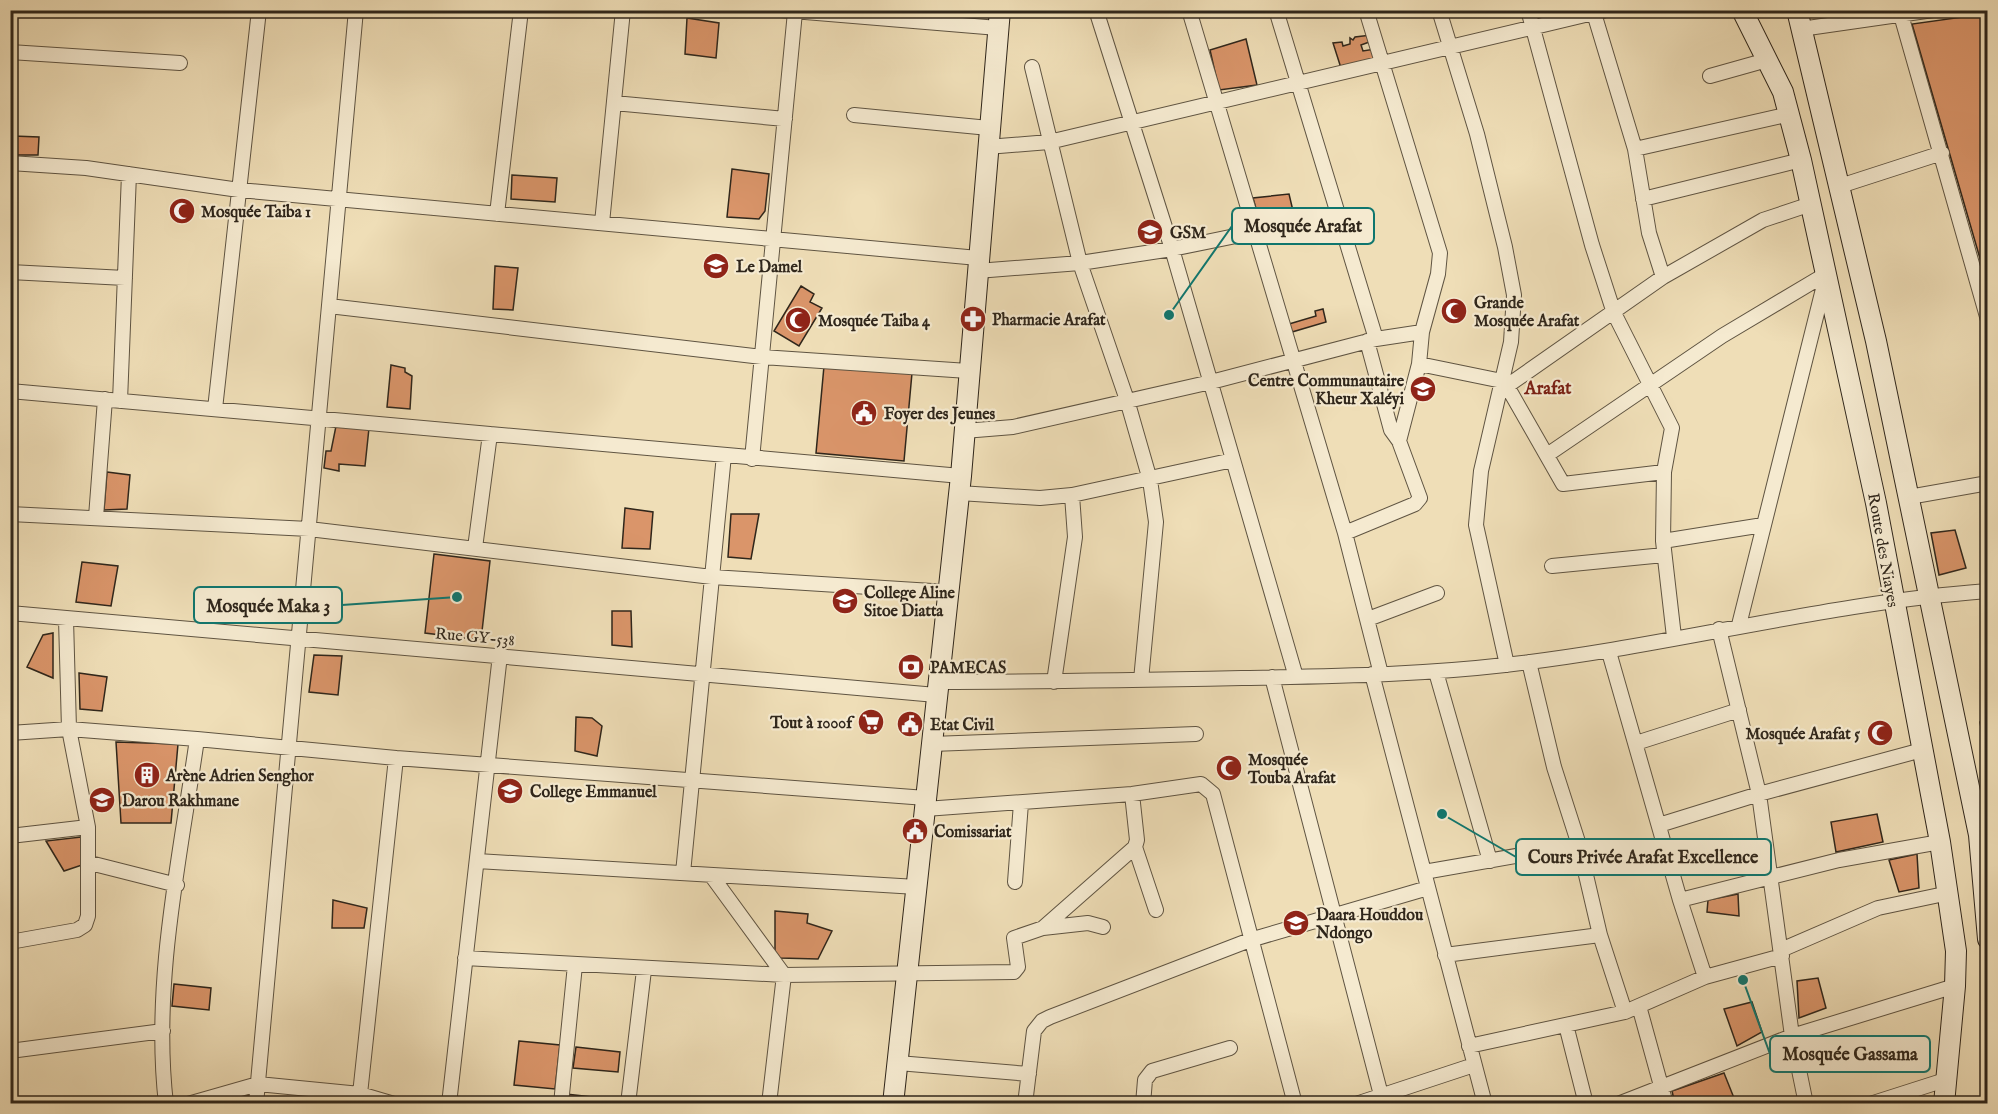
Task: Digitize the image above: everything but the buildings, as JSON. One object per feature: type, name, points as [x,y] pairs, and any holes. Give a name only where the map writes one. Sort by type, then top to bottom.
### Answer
[{"type":"main road","name":"Route des Niayes","points":[[1742,10],[1784,92],[1802,160],[1876,503],[1940,842],[1956,951],[1944,1104]]},
{"type":"main road","points":[[893,1104],[960,485],[999,20]]},
{"type":"main road","name":"Route des Niayes","points":[[1799,20],[1840,186],[1983,834],[1988,939]]},
{"type":"street","points":[[215,409],[259,10]]},
{"type":"street","points":[[256,1104],[356,10]]},
{"type":"street","points":[[497,214],[521,10]]},
{"type":"street","points":[[602,223],[623,10]]},
{"type":"street","points":[[1096,10],[1172,249],[1296,677]]},
{"type":"street","points":[[1189,10],[1345,533],[1368,619],[1376,674],[1424,872],[1485,1104]]},
{"type":"street","points":[[1276,10],[1300,83],[1338,215],[1372,340],[1392,430],[1399,441],[1420,498],[1415,504],[1345,533]]},
{"type":"street","points":[[1366,10],[1440,253],[1438,274],[1422,332],[1419,364],[1399,441]]},
{"type":"street","points":[[1439,10],[1477,134],[1514,295],[1511,342],[1504,383],[1480,471],[1476,525],[1507,665]]},
{"type":"street","points":[[1528,10],[1592,245],[1614,313],[1672,428],[1664,472],[1664,548],[1674,637]]},
{"type":"street","points":[[1799,20],[1901,15],[1933,10]]},
{"type":"street","points":[[752,459],[785,119],[788,11],[999,20]]},
{"type":"street","points":[[987,147],[1049,142],[1598,12],[1635,149],[1649,233],[1663,277]]},
{"type":"street","points":[[1901,15],[1985,296],[1988,320]]},
{"type":"street","points":[[10,52],[180,63]]},
{"type":"street","points":[[1710,76],[1767,60]]},
{"type":"street","points":[[1032,67],[1080,263],[1127,400],[1150,480],[1156,522],[1141,680]]},
{"type":"street","points":[[614,103],[785,119]]},
{"type":"street","points":[[1635,149],[1790,114]]},
{"type":"street","points":[[854,115],[989,128]]},
{"type":"street","points":[[1840,186],[1942,153]]},
{"type":"street","points":[[1643,199],[1802,160]]},
{"type":"street","points":[[10,163],[86,168],[239,190],[602,223],[977,264],[1080,263],[1172,249],[1338,215]]},
{"type":"street","points":[[120,401],[129,174]]},
{"type":"street","points":[[1419,364],[1504,383],[1614,313],[1663,277],[1763,220],[1811,204]]},
{"type":"street","points":[[10,272],[125,278]]},
{"type":"street","points":[[1547,455],[1605,418],[1722,336],[1826,274]]},
{"type":"street","points":[[1739,625],[1826,274]]},
{"type":"street","points":[[329,306],[762,357],[969,371]]},
{"type":"street","points":[[964,431],[1013,427],[1211,382],[1372,340],[1422,332]]},
{"type":"street","points":[[1504,383],[1547,455],[1560,482],[1567,485],[1664,472]]},
{"type":"street","points":[[10,391],[724,455],[960,485],[1040,498],[1072,495],[1150,480],[1233,460]]},
{"type":"street","points":[[96,517],[105,399]]},
{"type":"street","points":[[475,548],[490,434]]},
{"type":"street","points":[[683,873],[724,455]]},
{"type":"street","points":[[1910,497],[1988,483]]},
{"type":"street","points":[[1054,682],[1075,537],[1072,495]]},
{"type":"street","points":[[10,514],[309,529],[712,577],[948,592]]},
{"type":"street","points":[[1552,566],[1664,548],[1763,525]]},
{"type":"street","name":"Rue GY-538","points":[[10,613],[299,636],[702,674],[937,689],[1054,682],[1436,672],[1609,652],[1674,637],[1893,599],[1988,591]]},
{"type":"street","points":[[1368,619],[1437,593]]},
{"type":"street","points":[[10,942],[77,930],[85,925],[88,916],[90,863],[88,827],[69,729],[66,619]]},
{"type":"street","points":[[1719,629],[1759,794],[1792,1036],[1806,1104]]},
{"type":"street","points":[[1609,652],[1680,900],[1706,977]]},
{"type":"street","points":[[449,1104],[500,655]]},
{"type":"street","points":[[1528,662],[1554,767],[1579,845],[1600,934],[1626,1012]]},
{"type":"street","points":[[1436,672],[1490,861]]},
{"type":"street","points":[[1272,677],[1381,1095]]},
{"type":"street","points":[[1636,743],[1739,710]]},
{"type":"street","points":[[10,733],[69,729],[289,746],[396,758],[692,781],[926,804],[1021,803],[1132,794],[1201,784],[1213,794],[1295,1104]]},
{"type":"street","points":[[932,744],[1196,734]]},
{"type":"street","points":[[166,1104],[163,1031],[168,950],[197,739]]},
{"type":"street","points":[[1659,825],[1759,794],[1922,750]]},
{"type":"street","points":[[360,1094],[396,758]]},
{"type":"street","points":[[1132,794],[1135,847],[1156,910]]},
{"type":"street","points":[[1015,882],[1021,803]]},
{"type":"street","points":[[10,836],[88,827]]},
{"type":"street","points":[[1680,900],[1839,860],[1940,842]]},
{"type":"street","points":[[1424,872],[1579,845]]},
{"type":"street","points":[[1043,928],[1135,847]]},
{"type":"street","points":[[477,861],[917,887]]},
{"type":"street","points":[[90,863],[177,885]]},
{"type":"street","points":[[711,875],[784,975],[770,1104]]},
{"type":"street","points":[[1025,1104],[1034,1031],[1041,1021],[1250,940],[1428,888]]},
{"type":"street","points":[[1469,1046],[1626,1012],[1706,977],[1781,953],[1878,908],[1904,900],[1948,893]]},
{"type":"street","points":[[465,958],[644,970],[784,975],[1014,972],[1018,967],[1014,938],[1043,928],[1088,923],[1103,927]]},
{"type":"street","points":[[1445,955],[1600,934]]},
{"type":"street","points":[[561,1104],[575,965]]},
{"type":"street","points":[[628,1104],[644,970]]},
{"type":"street","points":[[1618,1104],[1792,1036],[1955,986]]},
{"type":"street","points":[[1639,1006],[1666,1104]]},
{"type":"street","points":[[1566,1025],[1586,1104]]},
{"type":"street","points":[[10,1051],[163,1031]]},
{"type":"street","points":[[1143,1104],[1145,1080],[1152,1071],[1230,1048]]},
{"type":"street","points":[[898,1064],[1029,1074]]},
{"type":"street","points":[[1356,1104],[1474,1065]]},
{"type":"street","points":[[1870,1104],[1945,1080]]},
{"type":"street","points":[[188,1104],[258,1084],[360,1094],[387,1103]]},
{"type":"place","name":"Mosquée Taiba 1","points":[[182,211]]},
{"type":"place","name":"GSM","points":[[1150,232]]},
{"type":"place","name":"Le Damel","points":[[716,266]]},
{"type":"place","name":"Grande Mosquée Arafat","points":[[1454,311]]},
{"type":"place","name":"Mosquée Arafat","points":[[1169,315]]},
{"type":"place","name":"Pharmacie Arafat","points":[[973,319]]},
{"type":"place","name":"Mosquée Taiba 4","points":[[798,320]]},
{"type":"place","name":"Centre Communautaire Kheur Xaléyi","points":[[1423,389]]},
{"type":"place","name":"Foyer des Jeunes","points":[[864,413]]},
{"type":"place","name":"Mosquée Maka 3","points":[[457,597]]},
{"type":"place","name":"College Aline Sitoe Diatta","points":[[845,601]]},
{"type":"place","name":"PAMECAS","points":[[911,667]]},
{"type":"place","name":"Tout à 1000f","points":[[871,722]]},
{"type":"place","name":"Etat Civil","points":[[910,724]]},
{"type":"place","name":"Mosquée Arafat 5","points":[[1880,733]]},
{"type":"place","name":"Mosquée Touba Arafat","points":[[1229,768]]},
{"type":"place","name":"Arène Adrien Senghor","points":[[147,775]]},
{"type":"place","name":"College Emmanuel","points":[[510,791]]},
{"type":"place","name":"Darou Rakhmane","points":[[102,800]]},
{"type":"place","name":"Cours Privée Arafat Excellence","points":[[1442,814]]},
{"type":"place","name":"Comissariat","points":[[915,831]]},
{"type":"place","name":"Daara Houddou Ndongo","points":[[1296,923]]},
{"type":"place","name":"Mosquée Gassama","points":[[1743,980]]},
{"type":"district","name":"Arafat","points":[[1548,388]]}]
